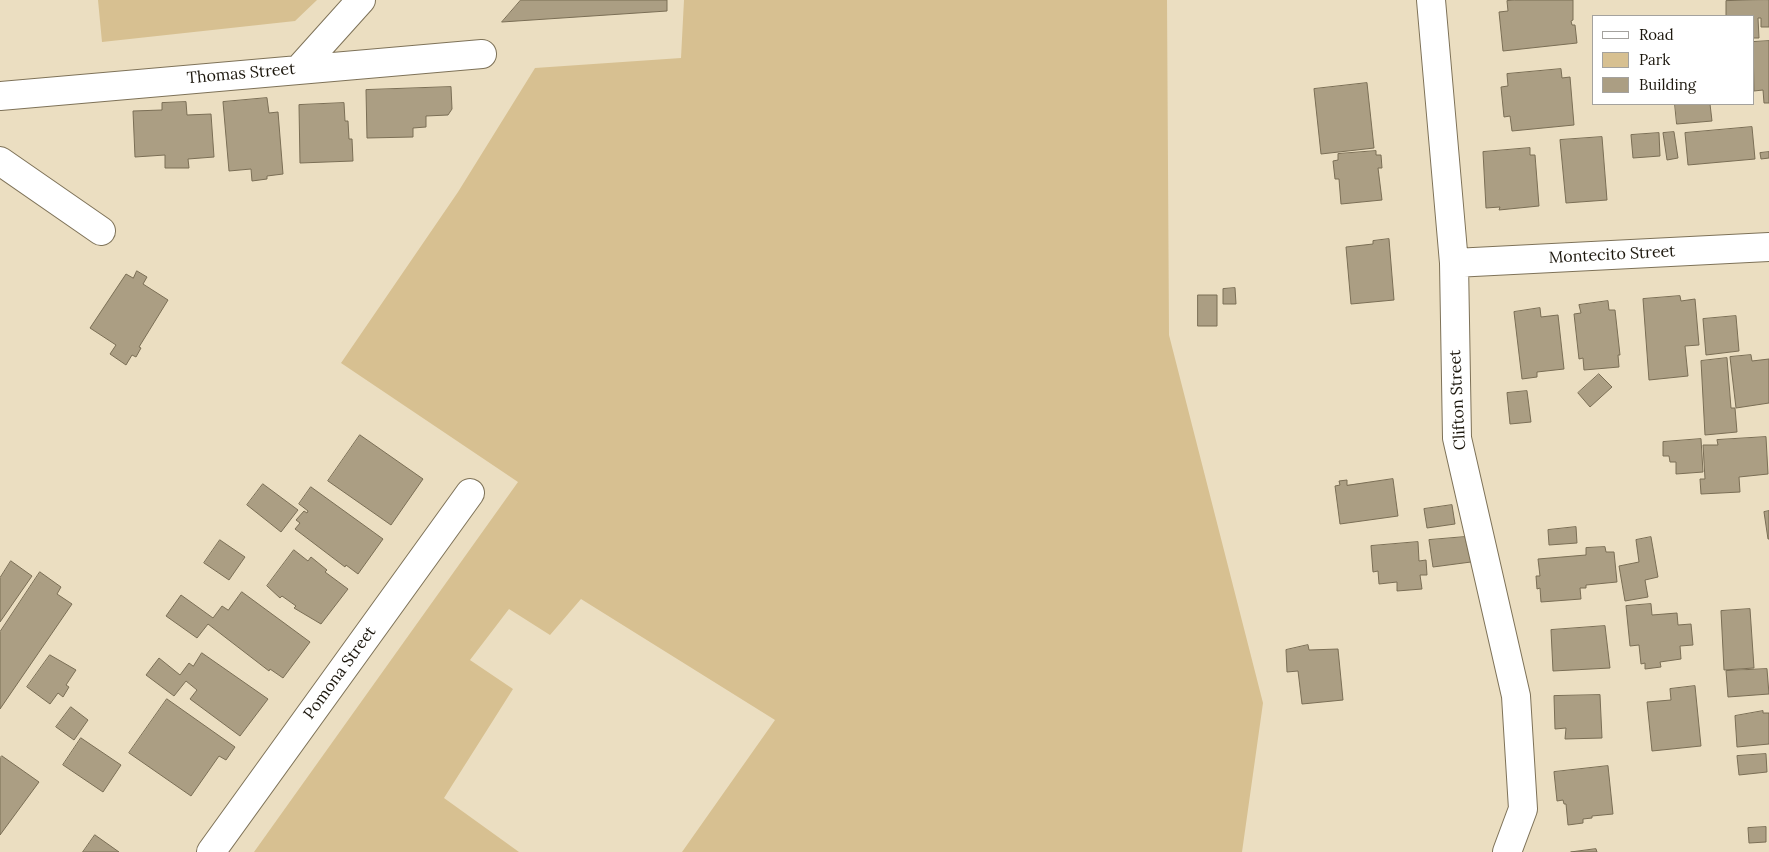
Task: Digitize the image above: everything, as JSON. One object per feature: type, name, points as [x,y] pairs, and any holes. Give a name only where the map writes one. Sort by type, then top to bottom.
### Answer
[{"type":"street","points":[[299,69],[361,0]]},
{"type":"street","name":"Clifton Street","points":[[1431,0],[1454,263],[1456,438],[1516,696],[1523,809],[1507,852]]},
{"type":"street","name":"Thomas Street","points":[[0,96],[482,54]]},
{"type":"street","points":[[0,161],[101,231]]},
{"type":"street","name":"Montecito Street","points":[[1454,263],[1769,246]]},
{"type":"street","name":"Pomona Street","points":[[211,852],[470,493]]},
{"type":"green space","points":[[98,0],[317,0],[295,21],[102,42]]},
{"type":"green space","points":[[684,0],[1167,0],[1169,335],[1263,703],[1242,852],[682,852],[775,720],[581,599],[550,635],[509,609],[470,660],[513,689],[444,798],[519,852],[254,852],[518,482],[341,363],[458,192],[535,68],[681,58]]},
{"type":"building","points":[[521,0],[667,0],[667,11],[502,22]]},
{"type":"building","points":[[1573,0],[1573,20],[1571,21],[1572,25],[1575,25],[1577,43],[1503,51],[1499,12],[1508,11],[1507,1]]},
{"type":"building","points":[[1769,0],[1769,27],[1761,27],[1761,18],[1758,18],[1759,38],[1754,38],[1754,15],[1726,15],[1726,1]]},
{"type":"building","points":[[1769,41],[1769,103],[1764,103],[1763,90],[1754,91],[1754,42]]},
{"type":"building","points":[[1561,69],[1562,78],[1570,77],[1574,125],[1512,131],[1510,116],[1504,117],[1501,87],[1508,86],[1507,74]]},
{"type":"building","points":[[1367,83],[1374,148],[1321,154],[1314,89]]},
{"type":"building","points":[[451,87],[452,109],[448,115],[426,116],[426,127],[413,128],[413,137],[367,138],[366,90]]},
{"type":"building","points":[[267,98],[269,113],[278,112],[283,174],[267,176],[267,179],[252,181],[251,169],[229,171],[223,102]]},
{"type":"building","points":[[186,102],[187,115],[211,114],[214,157],[188,159],[189,168],[165,168],[165,155],[135,157],[133,111],[162,110],[162,103]]},
{"type":"building","points":[[344,103],[349,139],[352,139],[353,161],[300,163],[299,105]]},
{"type":"building","points":[[1675,105],[1710,105],[1712,121],[1677,124]]},
{"type":"building","points":[[1752,127],[1755,159],[1688,165],[1685,133]]},
{"type":"building","points":[[1674,132],[1678,158],[1667,160],[1663,133]]},
{"type":"building","points":[[1659,133],[1660,156],[1633,158],[1631,135]]},
{"type":"building","points":[[1602,137],[1607,200],[1566,203],[1560,140]]},
{"type":"building","points":[[1530,148],[1530,155],[1535,155],[1539,206],[1499,210],[1500,207],[1486,208],[1483,152]]},
{"type":"building","points":[[1376,151],[1376,155],[1381,155],[1382,168],[1378,168],[1382,200],[1341,204],[1339,179],[1335,179],[1333,161],[1338,160],[1338,154]]},
{"type":"building","points":[[1769,152],[1769,158],[1761,159],[1760,153]]},
{"type":"building","points":[[1389,239],[1394,300],[1351,304],[1346,247],[1373,244],[1373,241]]},
{"type":"building","points":[[137,271],[147,277],[143,284],[168,300],[139,347],[141,348],[136,357],[132,355],[126,365],[110,354],[116,345],[90,328],[126,274],[133,278]]},
{"type":"building","points":[[1235,288],[1236,304],[1223,304],[1223,289]]},
{"type":"building","points":[[1198,295],[1217,295],[1217,326],[1198,326]]},
{"type":"building","points":[[1680,296],[1681,301],[1695,299],[1699,345],[1685,346],[1688,376],[1649,380],[1643,299]]},
{"type":"building","points":[[1608,301],[1609,310],[1615,310],[1620,355],[1618,355],[1619,367],[1584,370],[1583,358],[1579,359],[1574,314],[1581,313],[1579,305]]},
{"type":"building","points":[[1540,308],[1541,317],[1558,315],[1564,369],[1537,372],[1537,377],[1522,379],[1514,312]]},
{"type":"building","points":[[1736,316],[1739,351],[1706,355],[1703,319]]},
{"type":"building","points":[[1751,355],[1752,361],[1769,359],[1769,403],[1736,408],[1730,357]]},
{"type":"building","points":[[1727,358],[1731,408],[1735,408],[1737,432],[1705,435],[1701,361]]},
{"type":"building","points":[[1599,374],[1612,387],[1590,407],[1578,393]]},
{"type":"building","points":[[1527,391],[1531,422],[1510,424],[1507,393]]},
{"type":"building","points":[[360,435],[423,479],[391,525],[328,481]]},
{"type":"building","points":[[1766,437],[1768,474],[1739,477],[1740,492],[1701,494],[1700,479],[1705,479],[1703,445],[1718,445],[1717,440]]},
{"type":"building","points":[[1701,439],[1703,472],[1676,474],[1676,462],[1670,462],[1669,456],[1663,456],[1663,442]]},
{"type":"building","points":[[1393,479],[1398,516],[1340,524],[1335,486],[1340,485],[1339,481],[1347,480],[1347,485]]},
{"type":"building","points":[[263,484],[298,510],[281,532],[247,505]]},
{"type":"building","points":[[311,487],[383,539],[358,574],[346,565],[345,567],[295,529],[300,523],[296,520],[304,511],[307,513],[308,511],[299,504]]},
{"type":"building","points":[[1452,505],[1455,524],[1427,528],[1424,509]]},
{"type":"building","points":[[1769,511],[1769,539],[1768,539],[1764,512]]},
{"type":"building","points":[[1576,527],[1577,543],[1549,545],[1548,530]]},
{"type":"building","points":[[1465,537],[1471,562],[1433,567],[1429,540]]},
{"type":"building","points":[[1651,537],[1658,577],[1645,580],[1648,597],[1625,601],[1619,566],[1639,562],[1636,540]]},
{"type":"building","points":[[220,540],[245,557],[229,580],[204,563]]},
{"type":"building","points":[[1418,542],[1419,561],[1426,560],[1427,575],[1420,575],[1422,589],[1397,591],[1397,582],[1379,584],[1378,571],[1373,572],[1371,546]]},
{"type":"building","points":[[1605,547],[1606,552],[1614,552],[1617,582],[1586,585],[1586,588],[1580,588],[1581,599],[1541,602],[1540,588],[1537,589],[1536,576],[1540,576],[1538,559],[1586,555],[1586,548]]},
{"type":"building","points":[[294,550],[308,561],[311,557],[327,570],[325,572],[348,589],[321,624],[294,608],[296,606],[282,596],[280,598],[267,586]]},
{"type":"building","points":[[11,561],[32,576],[0,622],[0,578]]},
{"type":"building","points":[[40,572],[61,587],[57,594],[72,604],[0,709],[0,632]]},
{"type":"building","points":[[242,592],[310,642],[283,678],[270,669],[269,671],[208,624],[197,638],[166,616],[181,595],[213,618],[222,606],[228,610]]},
{"type":"building","points":[[1651,604],[1652,615],[1677,613],[1678,625],[1691,624],[1693,645],[1680,646],[1681,659],[1660,662],[1661,667],[1645,669],[1645,663],[1641,664],[1639,645],[1630,646],[1626,606]]},
{"type":"building","points":[[1750,609],[1754,668],[1724,670],[1721,611]]},
{"type":"building","points":[[1605,626],[1610,668],[1553,671],[1551,630]]},
{"type":"building","points":[[1308,645],[1309,650],[1338,649],[1343,700],[1302,704],[1298,671],[1287,672],[1286,650]]},
{"type":"building","points":[[202,653],[268,699],[240,736],[190,699],[197,690],[186,681],[174,696],[146,675],[159,658],[180,675],[189,663],[193,666]]},
{"type":"building","points":[[50,655],[76,670],[66,685],[69,687],[63,697],[58,693],[50,704],[27,687]]},
{"type":"building","points":[[1767,669],[1769,694],[1728,697],[1726,671]]},
{"type":"building","points":[[1695,686],[1701,746],[1652,751],[1647,702],[1671,700],[1670,689]]},
{"type":"building","points":[[1600,695],[1602,738],[1565,739],[1566,728],[1555,729],[1554,696]]},
{"type":"building","points":[[167,699],[235,747],[226,760],[219,756],[191,796],[129,753]]},
{"type":"building","points":[[71,707],[88,720],[74,740],[56,727]]},
{"type":"building","points":[[1763,711],[1763,713],[1769,713],[1769,744],[1737,747],[1735,716]]},
{"type":"building","points":[[81,738],[121,765],[103,792],[63,765]]},
{"type":"building","points":[[1766,754],[1767,772],[1739,775],[1737,756]]},
{"type":"building","points":[[2,756],[39,782],[0,835],[0,758]]},
{"type":"building","points":[[1608,766],[1613,814],[1592,816],[1592,818],[1583,819],[1583,823],[1568,825],[1566,804],[1564,804],[1563,800],[1557,801],[1554,772]]},
{"type":"building","points":[[1766,827],[1766,842],[1749,843],[1748,828]]},
{"type":"building","points":[[95,835],[119,852],[83,852]]},
{"type":"building","points":[[1596,849],[1597,852],[1571,852]]}]
